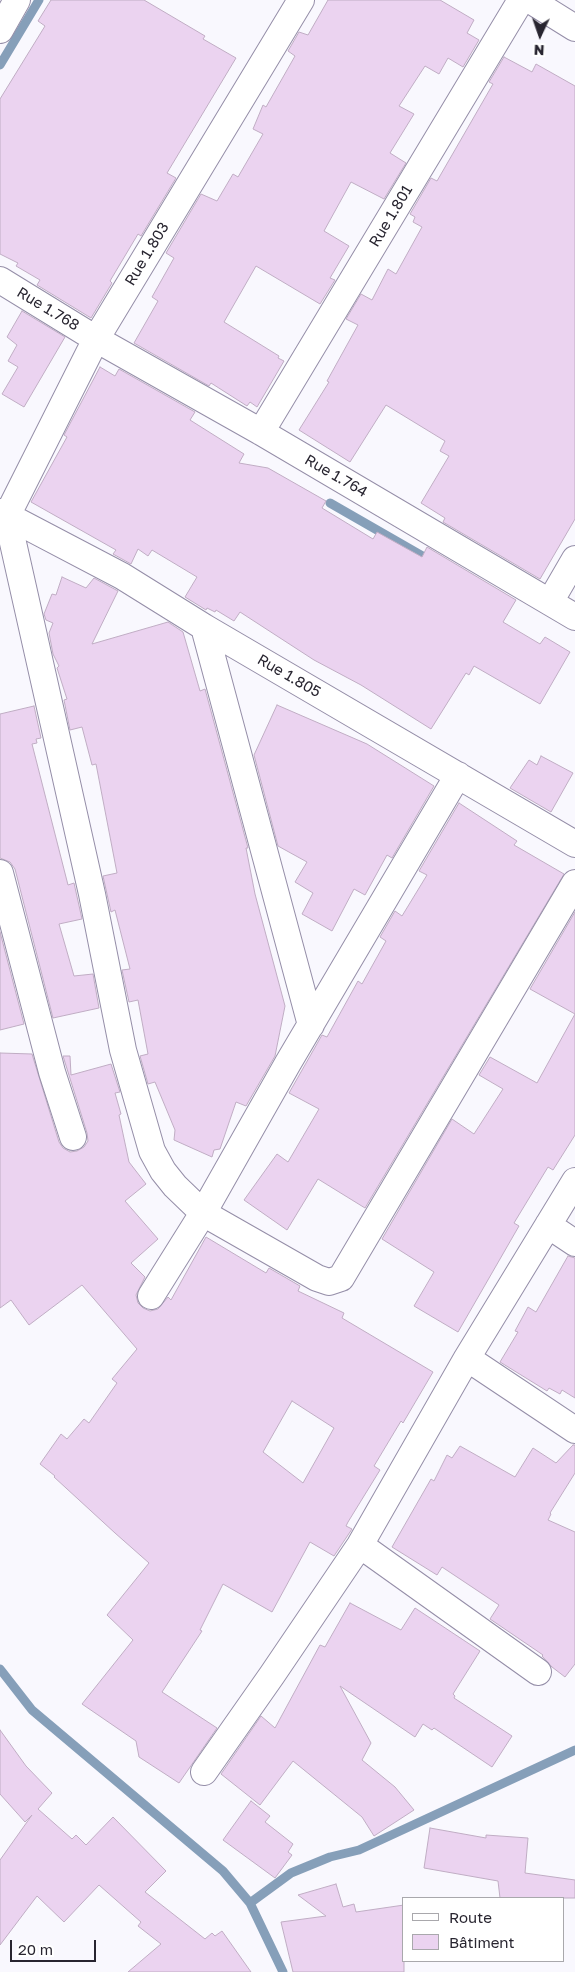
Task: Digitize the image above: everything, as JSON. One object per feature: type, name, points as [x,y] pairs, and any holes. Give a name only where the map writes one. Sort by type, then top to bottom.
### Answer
[{"type":"street","points":[[0,30],[17,0]]},
{"type":"street","name":"Rue 1.803","points":[[3,514],[96,339],[301,0]]},
{"type":"street","name":"Rue 1.801","points":[[261,432],[521,0]]},
{"type":"street","points":[[530,0],[575,28]]},
{"type":"street","name":"Rue 1.768","points":[[0,280],[96,339]]},
{"type":"street","name":"Rue 1.764","points":[[96,339],[261,432],[575,617]]},
{"type":"street","points":[[3,514],[92,894],[123,1050],[152,1151],[175,1186],[203,1213],[317,1278],[329,1282],[341,1278],[575,883]]},
{"type":"street","name":"Rue 1.805","points":[[3,514],[122,576],[204,627],[575,844]]},
{"type":"street","points":[[550,602],[575,559]]},
{"type":"street","points":[[204,627],[311,1025]]},
{"type":"street","points":[[151,1296],[203,1213],[458,775]]},
{"type":"street","points":[[0,873],[52,1072],[74,1137]]},
{"type":"street","points":[[204,1772],[360,1545],[467,1358],[575,1181]]},
{"type":"street","points":[[548,1226],[575,1243]]},
{"type":"street","points":[[467,1358],[575,1430]]},
{"type":"street","points":[[360,1545],[538,1672]]},
{"type":"building","points":[[51,0],[144,0],[205,36],[203,39],[236,58],[167,173],[176,178],[141,236],[138,234],[91,318],[37,285],[40,280],[16,266],[18,263],[0,254],[0,99],[45,26],[38,21]]},
{"type":"building","points":[[328,0],[440,0],[474,20],[467,33],[479,40],[463,67],[448,58],[439,74],[425,66],[399,106],[414,114],[390,153],[406,163],[384,199],[351,182],[324,231],[349,246],[330,278],[335,280],[320,304],[256,266],[224,322],[284,361],[257,407],[250,402],[247,406],[211,383],[209,386],[134,343],[158,301],[152,297],[174,258],[166,253],[201,194],[217,201],[233,174],[238,177],[263,134],[253,129],[263,105],[266,107],[295,56],[288,51],[299,32],[308,35]]},
{"type":"building","points":[[504,57],[532,72],[536,64],[575,86],[575,519],[540,579],[443,522],[445,518],[421,503],[449,456],[440,451],[445,441],[386,405],[350,462],[299,430],[329,382],[327,381],[358,325],[346,319],[361,294],[372,300],[388,269],[396,274],[422,227],[413,222],[415,217],[410,214],[431,178],[437,181],[493,84],[489,82]]},
{"type":"building","points":[[22,311],[65,337],[24,407],[2,394],[18,367],[8,361],[17,345],[7,337]]},
{"type":"building","points":[[100,367],[115,376],[119,369],[195,412],[190,420],[244,454],[239,463],[268,468],[326,501],[322,508],[373,539],[377,532],[422,557],[427,547],[516,600],[503,622],[540,644],[545,637],[570,652],[540,704],[474,666],[469,675],[466,673],[431,729],[361,685],[314,660],[240,612],[234,621],[216,610],[215,612],[207,608],[206,610],[185,597],[197,577],[152,550],[148,556],[138,549],[131,564],[113,554],[116,550],[31,502],[67,437],[64,435]]},
{"type":"building","points":[[62,577],[86,588],[94,578],[118,591],[92,644],[168,622],[183,632],[200,691],[205,689],[248,848],[246,848],[255,894],[285,1006],[275,1056],[246,1106],[236,1102],[220,1149],[214,1150],[212,1157],[174,1140],[175,1130],[155,1082],[148,1084],[140,1056],[148,1054],[138,1000],[129,1002],[122,970],[130,969],[115,910],[111,912],[103,876],[117,873],[96,764],[92,765],[82,727],[70,730],[64,700],[67,699],[57,668],[59,666],[53,654],[49,633],[53,623],[46,620],[44,614],[52,594],[56,595]]},
{"type":"building","points":[[277,705],[367,744],[434,786],[392,858],[387,855],[365,895],[354,889],[332,931],[302,914],[313,893],[295,882],[307,862],[278,846],[254,755]]},
{"type":"building","points":[[34,706],[41,738],[36,739],[37,743],[32,744],[68,885],[74,883],[82,919],[59,924],[74,976],[93,974],[99,1008],[53,1018],[15,869],[10,862],[0,858],[0,714]]},
{"type":"building","points":[[541,756],[573,773],[551,812],[510,788],[529,760],[537,765]]},
{"type":"building","points":[[459,803],[517,841],[514,845],[564,874],[365,1208],[318,1179],[287,1230],[244,1200],[277,1154],[288,1162],[319,1109],[289,1093],[322,1035],[327,1037],[358,981],[362,984],[386,941],[380,937],[395,911],[402,916],[427,875],[419,871]]},
{"type":"building","points":[[575,912],[575,1014],[530,989]]},
{"type":"building","points":[[0,932],[24,1024],[0,1030]]},
{"type":"building","points":[[575,1014],[575,1135],[553,1170],[548,1167],[514,1223],[519,1226],[458,1332],[414,1306],[434,1272],[382,1239],[452,1119],[474,1134],[503,1089],[479,1075],[490,1057],[537,1083]]},
{"type":"building","points":[[0,1053],[32,1054],[59,1142],[63,1148],[70,1152],[84,1147],[88,1141],[63,1056],[70,1056],[71,1075],[111,1064],[120,1092],[115,1093],[121,1114],[119,1115],[129,1162],[146,1184],[125,1201],[158,1239],[131,1263],[145,1277],[136,1295],[138,1303],[143,1308],[150,1311],[158,1309],[168,1297],[171,1300],[206,1237],[266,1273],[269,1268],[300,1286],[298,1291],[344,1313],[342,1318],[433,1372],[403,1423],[401,1421],[374,1466],[380,1470],[348,1522],[346,1526],[352,1529],[334,1556],[310,1542],[272,1612],[223,1584],[200,1630],[202,1631],[162,1692],[217,1728],[179,1783],[139,1757],[136,1741],[82,1704],[133,1640],[107,1615],[149,1563],[40,1464],[61,1434],[67,1439],[84,1419],[89,1423],[117,1383],[112,1379],[137,1349],[82,1285],[29,1325],[11,1300],[0,1308]],"holes":[[[292,1401],[334,1428],[303,1483],[263,1452]]]},
{"type":"building","points":[[568,1256],[575,1258],[575,1398],[562,1390],[560,1394],[549,1388],[547,1391],[500,1362],[518,1332],[515,1331],[528,1307],[536,1312]]},
{"type":"building","points":[[575,1445],[575,1473],[550,1513],[548,1520],[575,1532],[575,1664],[565,1677],[552,1667],[543,1655],[490,1619],[499,1605],[442,1567],[437,1575],[392,1547],[431,1479],[434,1481],[447,1455],[452,1458],[460,1446],[515,1477],[533,1448],[556,1463]]},
{"type":"building","points":[[350,1603],[401,1630],[415,1608],[480,1651],[453,1694],[454,1698],[512,1736],[492,1767],[434,1728],[432,1730],[423,1724],[415,1737],[340,1686],[371,1743],[362,1760],[395,1787],[414,1810],[374,1836],[362,1817],[293,1761],[260,1805],[221,1774],[261,1716],[275,1728],[320,1645],[325,1647]]},
{"type":"building","points":[[0,1730],[26,1766],[52,1793],[38,1809],[72,1839],[76,1835],[86,1845],[113,1817],[166,1871],[145,1892],[205,1939],[212,1933],[215,1936],[222,1931],[251,1972],[128,1972],[161,1944],[138,1926],[141,1922],[99,1885],[64,1922],[37,1896],[0,1945],[0,1860],[32,1815],[25,1822],[0,1794]]},
{"type":"building","points":[[251,1801],[270,1816],[265,1822],[293,1844],[288,1852],[292,1855],[275,1878],[223,1840]]},
{"type":"building","points":[[430,1828],[486,1838],[486,1835],[528,1838],[525,1873],[575,1880],[575,1898],[500,1897],[498,1881],[424,1868]]},
{"type":"building","points":[[336,1884],[343,1907],[354,1904],[356,1912],[402,1905],[402,1962],[404,1962],[404,1972],[293,1972],[281,1922],[326,1916],[298,1895]]},
{"type":"waterway","points":[[0,65],[39,0]]},
{"type":"waterway","points":[[330,503],[431,561]]},
{"type":"waterway","points":[[0,1669],[32,1710],[223,1871],[250,1903],[283,1972]]},
{"type":"waterway","points":[[250,1903],[291,1873],[330,1857],[359,1850],[575,1750]]}]
